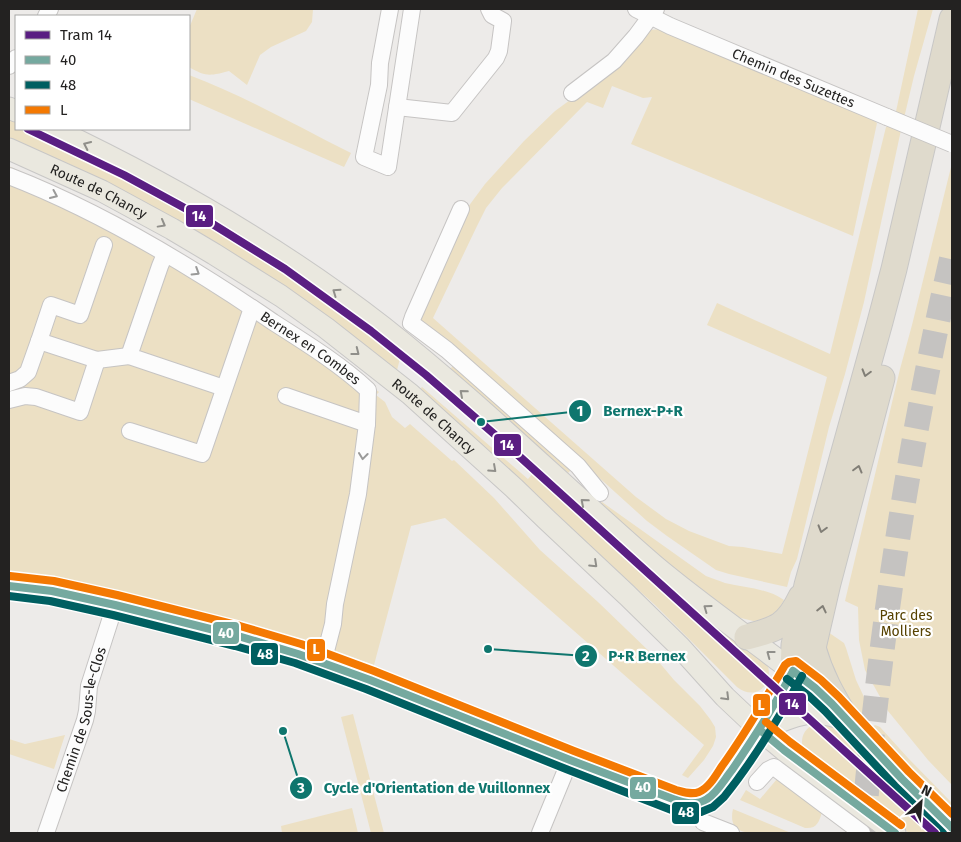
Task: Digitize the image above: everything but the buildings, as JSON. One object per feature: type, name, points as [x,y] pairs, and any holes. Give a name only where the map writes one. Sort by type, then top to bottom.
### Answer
[{"type":"highway","points":[[792,671],[794,645],[807,586],[894,269],[952,19]]},
{"type":"highway","points":[[847,720],[818,666],[813,648],[828,583],[907,280],[952,84]]},
{"type":"highway","points":[[747,637],[773,629],[786,621],[807,586]]},
{"type":"highway","points":[[792,671],[813,648]]},
{"type":"main road","points":[[56,130],[110,155],[196,202],[283,255],[350,302],[433,367],[656,566],[700,602],[824,696],[902,780],[952,828]]},
{"type":"main road","name":"Route de Chancy","points":[[9,149],[102,191],[172,229],[281,296],[326,328],[410,394],[514,488],[680,647],[725,697],[760,730],[895,833]]},
{"type":"main road","points":[[760,730],[792,671]]},
{"type":"main road","points":[[760,730],[803,714],[824,714],[847,720]]},
{"type":"street","points":[[390,9],[380,63],[379,85],[364,157],[388,167],[412,9]]},
{"type":"street","points":[[397,107],[452,113],[496,58],[499,51],[503,21],[492,15],[488,9]]},
{"type":"street","points":[[572,93],[614,61],[636,36],[647,11]]},
{"type":"street","name":"Chemin des Suzettes","points":[[647,11],[670,26],[952,144]]},
{"type":"street","name":"Bernex en Combes","points":[[9,176],[69,202],[113,224],[180,262],[328,358],[368,390],[367,424],[358,494],[332,624],[326,651],[321,662]]},
{"type":"street","points":[[461,209],[411,323],[447,350],[578,466],[600,493]]},
{"type":"street","points":[[9,382],[20,379],[28,372],[51,306],[80,315],[104,245]]},
{"type":"street","points":[[129,356],[165,254]]},
{"type":"street","points":[[130,431],[202,454],[252,308]]},
{"type":"street","points":[[39,341],[97,360],[129,356],[224,388]]},
{"type":"street","points":[[9,400],[25,396],[36,397],[80,412],[97,360]]},
{"type":"street","points":[[286,396],[367,424]]},
{"type":"street","points":[[9,586],[52,591],[115,605],[238,636],[321,662],[684,803],[695,803],[710,797],[760,730]]},
{"type":"street","name":"Chemin de Sous-le-Clos","points":[[46,833],[87,711],[89,686],[115,605]]},
{"type":"street","points":[[540,833],[570,760]]},
{"type":"street","points":[[757,782],[768,770],[774,768],[862,833]]},
{"type":"street","points":[[703,822],[731,833]]},
{"type":"green space","points":[[197,9],[313,9],[312,22],[306,31],[271,47],[260,55],[247,85],[229,71],[208,75],[190,68],[190,26]]},
{"type":"green space","points":[[918,9],[933,9],[904,118],[895,116]]},
{"type":"green space","points":[[663,29],[870,118],[877,123],[853,236],[631,144],[652,97],[643,98],[612,86],[603,108],[587,102],[502,188],[486,208],[433,318],[636,497],[666,519],[689,531],[729,546],[782,554],[827,377],[707,325],[717,303],[830,354],[886,127],[890,125],[901,130],[864,302],[829,427],[797,559],[787,587],[716,570],[667,536],[647,521],[416,316],[468,207],[485,184],[524,141],[555,111],[603,76],[649,30]]},
{"type":"green space","points":[[190,75],[251,102],[351,153],[344,167],[190,99]]},
{"type":"green space","points":[[9,116],[15,119],[15,130],[38,130],[73,146],[259,248],[402,351],[396,374],[9,140]]},
{"type":"green space","name":"Parc des Molliers","points":[[952,163],[952,785],[928,760],[888,711],[865,670],[859,640],[858,607],[845,601],[900,369]]},
{"type":"green space","points":[[9,166],[95,208],[322,348],[379,392],[376,395],[385,402],[392,417],[405,428],[410,424],[452,461],[454,460],[494,498],[540,550],[653,655],[700,706],[715,727],[716,737],[713,746],[704,760],[688,778],[682,775],[704,745],[445,518],[411,526],[374,665],[248,623],[54,577],[9,571]]},
{"type":"green space","points":[[455,364],[572,469],[568,473],[450,369]]},
{"type":"green space","points":[[432,376],[767,663],[768,678],[762,689],[751,693],[737,687],[655,605],[418,392],[422,387],[528,479],[533,473],[428,381]]},
{"type":"green space","points":[[602,502],[706,576],[725,583],[770,593],[784,600],[779,609],[766,620],[753,621],[737,617],[704,594],[598,504]]},
{"type":"green space","points":[[828,632],[844,643],[856,680],[864,697],[866,713],[864,720],[833,684],[826,649]]},
{"type":"green space","points":[[353,714],[384,833],[371,833],[341,717]]},
{"type":"green space","points":[[814,724],[835,725],[892,787],[941,833],[909,833],[805,754],[802,745],[803,736],[807,729]]},
{"type":"green space","points":[[875,725],[880,727],[952,803],[952,810],[901,761],[871,728]]},
{"type":"green space","points":[[65,735],[54,769],[9,754],[9,739],[25,744]]},
{"type":"green space","points":[[777,779],[822,812],[815,826],[805,828],[740,800],[746,790],[760,799]]},
{"type":"green space","points":[[352,808],[358,833],[282,833],[281,826]]},
{"type":"green space","points":[[733,809],[791,833],[741,831],[733,824]]},
{"type":"tunnel","points":[[863,832],[877,687],[897,543],[922,399],[952,257]]},
{"type":"tram line","name":"14","points":[[30,130],[124,175],[203,218],[285,269],[371,331],[426,375],[508,446],[935,833]]},
{"type":"transit line","name":"L","points":[[10,576],[54,581],[117,595],[240,626],[301,644],[374,671],[574,751],[676,790],[690,793],[703,790],[712,781],[747,729],[785,665],[796,661],[839,697],[909,772],[952,814]]},
{"type":"transit line","name":"40","points":[[9,586],[52,591],[115,605],[238,636],[298,654],[370,680],[570,760],[681,802],[690,803],[699,803],[707,799],[720,786],[756,734],[793,671]]},
{"type":"transit line","name":"48","points":[[9,596],[50,601],[113,615],[295,663],[366,689],[674,811],[689,813],[701,812],[713,807],[724,797],[766,738],[802,676]]},
{"type":"transit line","name":"40","points":[[793,671],[832,704],[902,779],[952,828]]},
{"type":"transit line","name":"48","points":[[787,679],[825,711],[895,786],[943,833]]},
{"type":"transit line","name":"L","points":[[766,722],[901,825]]},
{"type":"transit line","name":"40","points":[[760,730],[895,833]]},
{"type":"place","name":"Bernex-P+R","points":[[481,422]]},
{"type":"place","name":"P+R Bernex","points":[[488,649]]},
{"type":"place","name":"Cycle d'Orientation de Vuillonnex","points":[[283,731]]}]
